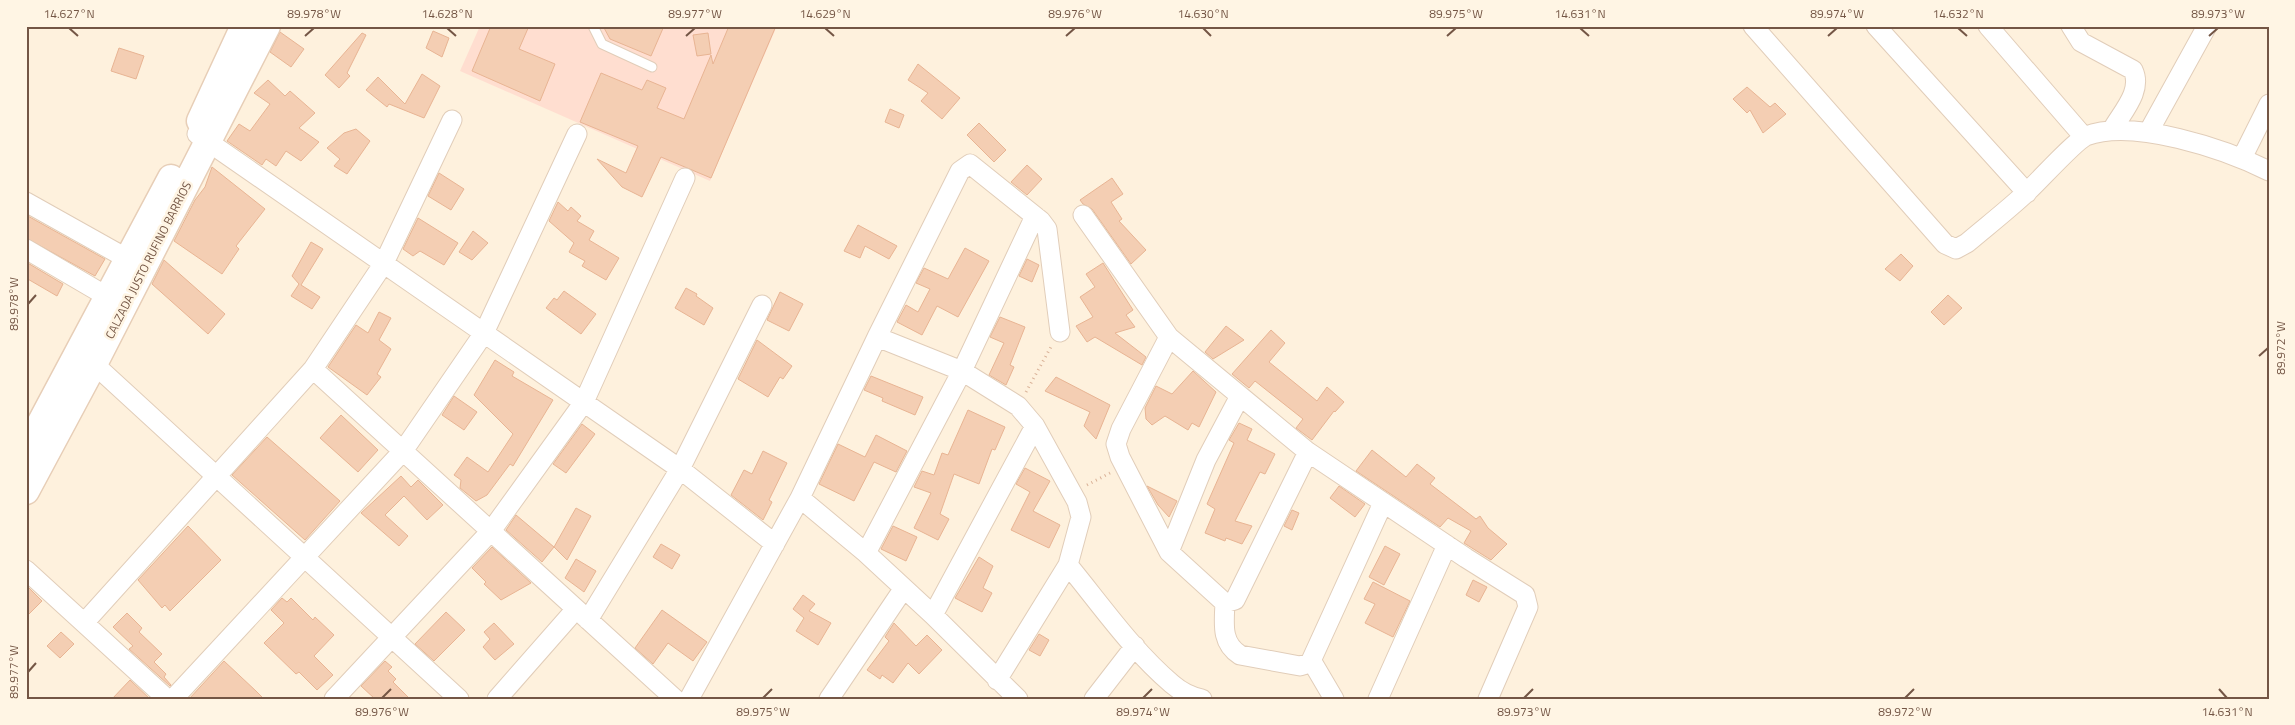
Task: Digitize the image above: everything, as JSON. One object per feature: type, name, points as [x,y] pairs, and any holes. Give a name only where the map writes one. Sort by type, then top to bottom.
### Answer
[{"type":"street","name":"CALZADA JUSTO RUFINO BARRIOS","points":[[26,491],[94,364],[202,137],[244,26]]},
{"type":"street","name":"CALZADA JUSTO RUFINO BARRIOS","points":[[26,450],[108,298],[126,258],[202,137],[267,26]]},
{"type":"street","points":[[1753,26],[1945,244],[1956,249],[1967,243],[2027,193],[2084,137],[2112,130],[2149,131],[2242,158],[2269,171]]},
{"type":"street","points":[[1876,26],[2027,193]]},
{"type":"street","points":[[1988,26],[2084,137]]},
{"type":"street","points":[[2071,26],[2081,42],[2133,70],[2137,79],[2135,91],[2112,130]]},
{"type":"street","points":[[2149,131],[2207,26]]},
{"type":"street","points":[[2242,158],[2269,104]]},
{"type":"street","points":[[84,623],[312,369],[384,263],[452,120]]},
{"type":"street","points":[[26,570],[165,697],[171,699],[403,451],[484,333],[577,134]]},
{"type":"street","points":[[202,137],[680,469],[775,544]]},
{"type":"street","points":[[689,699],[800,498],[877,337],[964,166],[970,164],[974,167],[1035,216],[1047,229],[1060,332]]},
{"type":"street","points":[[334,699],[491,531],[584,402],[685,178]]},
{"type":"street","points":[[26,202],[126,258]]},
{"type":"street","points":[[1082,215],[1170,337],[1308,452],[1447,546],[1525,595],[1528,607],[1488,699]]},
{"type":"street","points":[[866,553],[962,371],[1035,216]]},
{"type":"street","points":[[26,249],[108,298]]},
{"type":"street","points":[[497,699],[582,614],[680,469],[762,304]]},
{"type":"street","points":[[877,337],[962,371],[1018,406],[1036,426],[1072,493],[1081,517],[1068,565],[997,680]]},
{"type":"street","points":[[1170,337],[1121,429],[1116,444],[1124,466],[1169,552],[1225,604],[1224,636],[1231,650],[1240,655],[1300,666],[1310,663],[1383,502]]},
{"type":"street","points":[[94,364],[459,699]]},
{"type":"street","points":[[312,369],[582,614],[663,695]]},
{"type":"street","points":[[1169,552],[1206,460],[1240,396]]},
{"type":"street","points":[[934,615],[1036,426]]},
{"type":"street","points":[[1225,604],[1235,600],[1308,452]]},
{"type":"street","points":[[800,498],[866,553],[934,615],[1018,699]]},
{"type":"street","points":[[1378,699],[1447,546]]},
{"type":"street","points":[[1068,565],[1135,646],[1172,685],[1194,697],[1202,699]]},
{"type":"street","points":[[829,699],[904,588]]},
{"type":"street","points":[[1094,699],[1135,646]]},
{"type":"street","points":[[1310,663],[1314,665],[1334,699]]},
{"type":"lane","points":[[593,26],[602,44],[652,66]]},
{"type":"path","points":[[1018,406],[1060,332]]},
{"type":"path","points":[[1072,493],[1124,466]]},
{"type":"shaded area","points":[[480,26],[777,26],[710,181],[460,71]]},
{"type":"building","points":[[491,26],[529,26],[519,49],[555,64],[540,101],[472,71]]},
{"type":"building","points":[[603,26],[664,26],[651,56],[610,39]]},
{"type":"building","points":[[729,26],[776,26],[711,178],[661,157],[642,197],[622,187],[597,159],[626,173],[638,146],[580,122],[601,73],[642,90],[647,80],[666,88],[657,108],[684,119],[711,55],[713,64]]},
{"type":"building","points":[[433,31],[449,38],[442,57],[426,48]]},
{"type":"building","points":[[280,32],[304,49],[291,67],[270,52]]},
{"type":"building","points":[[362,33],[366,35],[347,73],[350,76],[339,88],[325,75]]},
{"type":"building","points":[[708,33],[711,54],[697,56],[693,35]]},
{"type":"building","points":[[119,48],[144,56],[136,79],[111,71]]},
{"type":"building","points":[[918,64],[960,98],[942,119],[921,101],[928,93],[908,80]]},
{"type":"building","points":[[422,74],[440,86],[424,118],[389,104],[387,107],[366,90],[378,77],[405,104]]},
{"type":"building","points":[[268,80],[285,96],[290,91],[315,113],[299,128],[319,142],[301,161],[286,151],[276,166],[266,159],[262,165],[227,141],[239,124],[250,131],[270,104],[254,93]]},
{"type":"building","points":[[1747,87],[1770,107],[1775,103],[1786,114],[1763,133],[1750,110],[1747,113],[1733,99]]},
{"type":"building","points":[[890,109],[904,115],[899,128],[885,122]]},
{"type":"building","points":[[979,123],[1006,150],[994,162],[967,135]]},
{"type":"building","points":[[356,129],[370,141],[347,174],[334,166],[340,159],[327,148],[344,133]]},
{"type":"building","points":[[1027,165],[1042,179],[1027,195],[1011,182]]},
{"type":"building","points":[[212,167],[265,209],[236,246],[239,249],[222,274],[174,241],[195,200],[205,187]]},
{"type":"building","points":[[439,173],[464,189],[451,210],[428,196]]},
{"type":"building","points":[[1112,178],[1123,194],[1111,202],[1122,219],[1119,221],[1146,250],[1131,264],[1092,209],[1080,200]]},
{"type":"building","points":[[558,202],[568,211],[571,207],[581,216],[577,221],[594,231],[589,240],[619,258],[606,280],[582,266],[585,261],[569,252],[574,243],[549,221]]},
{"type":"building","points":[[26,215],[105,259],[95,276],[26,238]]},
{"type":"building","points":[[418,218],[458,243],[444,265],[420,251],[413,256],[403,249]]},
{"type":"building","points":[[858,225],[897,246],[889,259],[865,246],[860,258],[844,251]]},
{"type":"building","points":[[473,231],[488,243],[472,260],[459,252]]},
{"type":"building","points":[[311,242],[323,249],[301,285],[320,297],[312,309],[291,296],[299,284],[292,276]]},
{"type":"building","points":[[965,248],[989,261],[958,317],[937,306],[922,335],[897,322],[906,305],[918,312],[930,289],[916,283],[924,268],[948,279]]},
{"type":"building","points":[[1901,254],[1913,266],[1900,281],[1885,269]]},
{"type":"building","points":[[1027,259],[1039,265],[1032,282],[1019,276]]},
{"type":"building","points":[[164,260],[225,314],[208,334],[152,284]]},
{"type":"building","points":[[26,262],[63,284],[57,296],[26,278]]},
{"type":"building","points":[[1103,263],[1133,310],[1126,315],[1135,327],[1115,333],[1146,357],[1142,365],[1095,337],[1087,342],[1076,326],[1093,317],[1080,297],[1095,287],[1086,274]]},
{"type":"building","points":[[686,288],[697,294],[696,296],[713,308],[704,325],[675,308]]},
{"type":"building","points":[[564,291],[596,314],[581,334],[546,308],[554,298],[557,300]]},
{"type":"building","points":[[780,292],[803,304],[789,331],[767,320]]},
{"type":"building","points":[[1948,295],[1962,308],[1944,325],[1931,312]]},
{"type":"building","points":[[379,312],[391,318],[379,340],[391,349],[377,374],[381,377],[367,395],[328,367],[356,325],[368,333]]},
{"type":"building","points":[[1000,317],[1025,327],[1010,365],[1014,367],[1006,385],[989,375],[1004,343],[990,337]]},
{"type":"building","points":[[1226,326],[1244,340],[1213,359],[1205,352]]},
{"type":"building","points":[[1271,330],[1285,343],[1269,362],[1317,401],[1327,387],[1344,402],[1334,411],[1312,440],[1296,428],[1303,419],[1255,381],[1249,388],[1232,374]]},
{"type":"building","points":[[757,340],[792,366],[783,379],[780,377],[768,397],[738,379]]},
{"type":"building","points":[[495,360],[514,372],[512,376],[553,400],[513,466],[510,464],[487,495],[476,501],[460,488],[461,480],[454,475],[467,457],[488,472],[513,434],[474,395]]},
{"type":"building","points":[[1193,371],[1216,392],[1199,427],[1192,423],[1188,430],[1165,416],[1152,425],[1146,419],[1145,408],[1156,386],[1172,394]]},
{"type":"building","points":[[871,376],[923,397],[915,415],[882,401],[883,398],[864,390]]},
{"type":"building","points":[[1056,377],[1110,405],[1096,439],[1084,426],[1090,412],[1045,391]]},
{"type":"building","points":[[454,396],[477,412],[464,430],[442,415]]},
{"type":"building","points":[[968,410],[1005,427],[995,450],[992,449],[979,484],[954,474],[940,514],[949,519],[938,540],[914,528],[931,493],[914,487],[922,471],[934,475],[942,453],[948,455]]},
{"type":"building","points":[[341,415],[378,450],[358,472],[320,438]]},
{"type":"building","points":[[1239,423],[1252,429],[1247,440],[1275,454],[1265,474],[1260,472],[1235,521],[1252,526],[1242,544],[1226,538],[1225,541],[1205,533],[1215,509],[1207,504],[1234,443],[1229,440]]},
{"type":"building","points":[[582,424],[595,434],[566,473],[553,464]]},
{"type":"building","points":[[876,435],[907,451],[896,472],[874,462],[854,501],[819,484],[838,444],[865,457]]},
{"type":"building","points":[[267,437],[340,501],[305,540],[232,475]]},
{"type":"building","points":[[1372,450],[1406,477],[1417,464],[1435,478],[1430,484],[1476,519],[1480,516],[1488,528],[1507,544],[1491,560],[1464,543],[1471,531],[1448,518],[1440,527],[1356,471]]},
{"type":"building","points":[[763,451],[787,463],[769,500],[772,502],[763,520],[731,495],[744,470],[752,474]]},
{"type":"building","points":[[1025,468],[1050,481],[1033,511],[1060,525],[1049,548],[1011,530],[1030,492],[1016,484]]},
{"type":"building","points":[[401,476],[411,487],[418,480],[443,505],[427,520],[404,496],[385,515],[408,536],[399,546],[361,513]]},
{"type":"building","points":[[1147,486],[1177,501],[1169,517],[1158,505]]},
{"type":"building","points":[[1339,486],[1365,504],[1355,517],[1330,498]]},
{"type":"building","points":[[576,508],[591,516],[567,560],[554,547]]},
{"type":"building","points":[[1292,510],[1299,513],[1292,530],[1284,526]]},
{"type":"building","points":[[516,515],[554,547],[542,562],[506,530]]},
{"type":"building","points":[[188,526],[221,560],[170,611],[165,605],[162,608],[138,580]]},
{"type":"building","points":[[893,526],[917,537],[906,561],[881,549]]},
{"type":"building","points":[[661,544],[680,555],[672,569],[653,557]]},
{"type":"building","points":[[1385,546],[1400,554],[1384,585],[1369,577]]},
{"type":"building","points":[[492,547],[531,583],[501,600],[484,584],[486,582],[472,568]]},
{"type":"building","points":[[979,557],[993,566],[983,588],[992,593],[982,612],[955,598]]},
{"type":"building","points":[[576,559],[596,571],[584,592],[565,578]]},
{"type":"building","points":[[1473,580],[1487,587],[1479,602],[1466,595]]},
{"type":"building","points":[[1373,582],[1410,601],[1393,637],[1365,623],[1375,604],[1364,599]]},
{"type":"building","points":[[26,585],[42,601],[26,617]]},
{"type":"building","points":[[803,595],[815,604],[809,611],[831,623],[818,645],[796,631],[804,618],[793,609]]},
{"type":"building","points":[[282,598],[287,602],[291,598],[313,620],[315,617],[334,635],[314,656],[333,675],[317,690],[299,672],[296,674],[264,643],[284,623],[271,610]]},
{"type":"building","points":[[662,610],[707,642],[693,661],[668,643],[653,664],[635,648]]},
{"type":"building","points":[[446,612],[465,630],[434,661],[415,644]]},
{"type":"building","points":[[127,613],[142,628],[139,632],[162,654],[154,662],[166,674],[164,677],[170,686],[129,649],[133,646],[113,627]]},
{"type":"building","points":[[494,623],[514,644],[495,660],[483,647],[490,639],[484,632]]},
{"type":"building","points":[[894,623],[916,646],[927,635],[942,650],[919,674],[908,663],[893,683],[882,675],[880,679],[867,670],[889,641],[885,637]]},
{"type":"building","points":[[61,632],[74,644],[60,658],[47,646]]},
{"type":"building","points":[[1039,634],[1049,640],[1040,656],[1029,650]]},
{"type":"building","points":[[224,661],[256,691],[264,699],[189,699]]},
{"type":"building","points":[[385,661],[392,667],[388,671],[396,679],[393,682],[410,699],[375,699],[361,686]]},
{"type":"building","points":[[130,680],[150,699],[112,699]]}]
